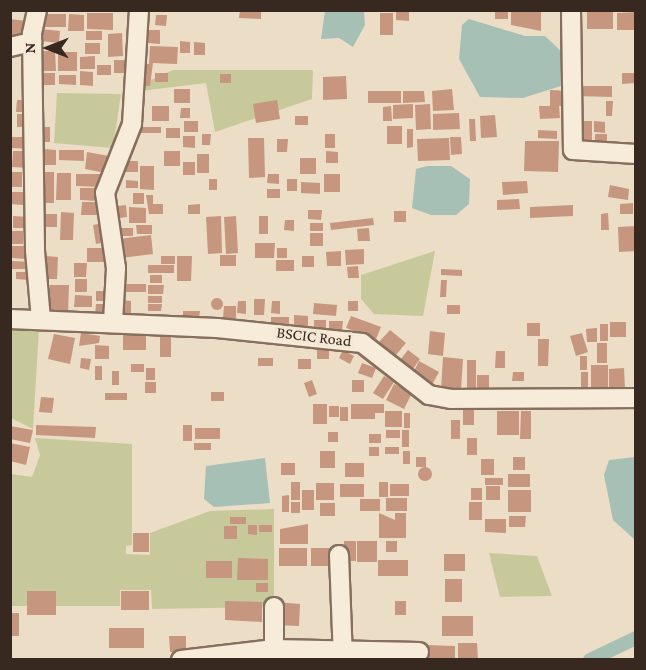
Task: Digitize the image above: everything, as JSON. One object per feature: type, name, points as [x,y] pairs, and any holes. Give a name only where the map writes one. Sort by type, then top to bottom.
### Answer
[{"type":"street","points":[[37,10],[32,42],[41,320]]},
{"type":"street","points":[[113,322],[116,268],[105,193],[132,124],[139,10]]},
{"type":"street","points":[[571,10],[573,150],[636,154]]},
{"type":"street","points":[[10,47],[32,42]]},
{"type":"street","name":"BSCIC Road","points":[[10,319],[113,322],[362,343],[429,395],[451,399],[636,398]]},
{"type":"street","points":[[339,555],[342,655]]},
{"type":"street","points":[[274,606],[279,653]]},
{"type":"street","points":[[181,660],[279,653],[410,655]]},
{"type":"green space","points":[[173,70],[313,70],[312,99],[215,132],[206,83],[140,91],[141,84]]},
{"type":"green space","points":[[57,93],[121,94],[113,148],[54,143]]},
{"type":"green space","points":[[435,251],[423,316],[374,314],[361,299],[361,275]]},
{"type":"green space","points":[[10,327],[39,329],[33,429],[11,418]]},
{"type":"green space","points":[[35,438],[132,444],[132,545],[126,546],[126,554],[150,555],[150,533],[210,511],[274,509],[274,607],[152,609],[151,590],[120,590],[120,606],[11,606],[11,474],[32,477],[40,455]]},
{"type":"green space","points":[[489,553],[537,556],[552,596],[500,597]]},
{"type":"shaded area","points":[[325,11],[364,11],[365,25],[353,47],[339,38],[321,39]]},
{"type":"shaded area","points":[[469,19],[525,36],[545,36],[565,55],[564,85],[523,98],[480,97],[459,59],[462,25]]},
{"type":"shaded area","points":[[427,166],[451,166],[470,179],[469,204],[456,215],[431,215],[412,208],[416,169]]},
{"type":"shaded area","points":[[636,457],[635,540],[613,520],[604,475],[609,460]]},
{"type":"shaded area","points":[[265,458],[270,503],[214,507],[204,499],[206,466]]},
{"type":"building","points":[[240,10],[261,10],[261,19],[239,18]]},
{"type":"building","points":[[495,10],[508,10],[508,19],[495,19]]},
{"type":"building","points":[[587,10],[613,10],[613,29],[587,29]]},
{"type":"building","points":[[511,11],[541,11],[541,31],[511,25]]},
{"type":"building","points":[[396,12],[409,12],[409,21],[396,20]]},
{"type":"building","points":[[636,12],[636,30],[617,30],[617,13]]},
{"type":"building","points":[[87,13],[113,13],[113,30],[87,29]]},
{"type":"building","points":[[380,13],[393,13],[393,35],[380,35]]},
{"type":"building","points":[[39,14],[66,14],[66,27],[39,27]]},
{"type":"building","points":[[69,14],[84,15],[84,31],[68,31]]},
{"type":"building","points":[[156,15],[167,15],[166,26],[155,25]]},
{"type":"building","points":[[10,19],[27,21],[24,39],[10,37]]},
{"type":"building","points":[[41,29],[60,31],[59,43],[40,41]]},
{"type":"building","points":[[149,30],[160,30],[160,44],[148,43]]},
{"type":"building","points":[[86,31],[102,31],[102,40],[86,40]]},
{"type":"building","points":[[122,33],[123,56],[108,57],[108,34]]},
{"type":"building","points":[[180,41],[190,42],[190,53],[180,53]]},
{"type":"building","points":[[194,42],[205,43],[205,55],[194,55]]},
{"type":"building","points":[[85,43],[100,43],[100,54],[85,54]]},
{"type":"building","points":[[150,46],[178,47],[177,64],[153,63],[150,86],[141,86],[140,63],[149,64]]},
{"type":"building","points":[[39,51],[55,51],[56,71],[39,71]]},
{"type":"building","points":[[58,52],[77,52],[77,71],[58,71]]},
{"type":"building","points":[[95,56],[95,69],[80,69],[80,57]]},
{"type":"building","points":[[114,60],[134,60],[134,73],[114,73]]},
{"type":"building","points":[[97,65],[111,65],[111,75],[97,75]]},
{"type":"building","points":[[80,71],[93,72],[93,86],[80,85]]},
{"type":"building","points":[[38,73],[55,73],[55,85],[38,85]]},
{"type":"building","points":[[155,73],[168,73],[168,82],[155,82]]},
{"type":"building","points":[[622,73],[636,73],[636,83],[622,84]]},
{"type":"building","points":[[220,74],[231,74],[231,83],[220,83]]},
{"type":"building","points":[[59,75],[76,75],[76,85],[59,84]]},
{"type":"building","points":[[346,76],[347,99],[323,100],[323,77]]},
{"type":"building","points":[[576,86],[612,86],[612,97],[576,96]]},
{"type":"building","points":[[174,89],[190,89],[190,103],[174,103]]},
{"type":"building","points":[[452,89],[454,110],[433,111],[432,91]]},
{"type":"building","points":[[550,90],[570,91],[570,106],[559,106],[560,118],[540,119],[539,106],[550,106]]},
{"type":"building","points":[[368,91],[401,91],[401,103],[368,103]]},
{"type":"building","points":[[403,91],[424,91],[425,102],[403,103]]},
{"type":"building","points":[[17,100],[26,100],[26,112],[16,112]]},
{"type":"building","points":[[277,100],[280,119],[256,123],[253,104]]},
{"type":"building","points":[[606,101],[613,101],[612,116],[606,116]]},
{"type":"building","points":[[413,104],[413,118],[393,119],[393,105]]},
{"type":"building","points":[[430,104],[431,129],[416,130],[415,105]]},
{"type":"building","points":[[152,106],[169,106],[169,121],[152,121]]},
{"type":"building","points":[[391,106],[392,121],[383,121],[383,107]]},
{"type":"building","points":[[181,108],[190,108],[190,118],[180,118]]},
{"type":"building","points":[[459,113],[460,129],[433,130],[433,114]]},
{"type":"building","points":[[17,114],[24,114],[24,127],[17,127]]},
{"type":"building","points":[[495,115],[497,137],[481,138],[480,116]]},
{"type":"building","points":[[295,116],[308,116],[308,125],[295,125]]},
{"type":"building","points":[[469,119],[475,119],[476,141],[470,141]]},
{"type":"building","points":[[184,121],[198,121],[198,132],[184,132]]},
{"type":"building","points":[[577,121],[592,121],[592,140],[577,140]]},
{"type":"building","points":[[594,121],[605,122],[605,133],[594,132]]},
{"type":"building","points":[[387,126],[402,126],[402,144],[387,144]]},
{"type":"building","points":[[39,127],[50,127],[50,142],[39,142]]},
{"type":"building","points":[[135,127],[161,127],[161,133],[135,133]]},
{"type":"building","points":[[166,128],[180,128],[180,138],[166,138]]},
{"type":"building","points":[[407,129],[413,129],[413,147],[407,148]]},
{"type":"building","points":[[538,130],[557,131],[557,139],[538,138]]},
{"type":"building","points":[[202,134],[211,134],[210,145],[202,145]]},
{"type":"building","points":[[325,134],[335,134],[335,148],[325,148]]},
{"type":"building","points":[[595,134],[607,134],[607,143],[595,143]]},
{"type":"building","points":[[183,136],[195,136],[195,148],[183,147]]},
{"type":"building","points":[[10,137],[30,137],[30,149],[10,148]]},
{"type":"building","points":[[450,137],[461,137],[462,154],[451,155]]},
{"type":"building","points":[[248,138],[264,138],[265,177],[249,178]]},
{"type":"building","points":[[449,138],[450,160],[418,161],[417,139]]},
{"type":"building","points":[[277,139],[288,139],[287,152],[277,152]]},
{"type":"building","points":[[525,141],[559,141],[558,172],[524,171]]},
{"type":"building","points":[[44,149],[56,150],[56,165],[43,165]]},
{"type":"building","points":[[59,150],[84,150],[84,161],[59,160]]},
{"type":"building","points":[[13,151],[30,151],[30,168],[12,167]]},
{"type":"building","points":[[164,151],[180,151],[180,166],[164,166]]},
{"type":"building","points":[[326,151],[338,152],[338,163],[326,163]]},
{"type":"building","points":[[87,152],[109,156],[106,173],[85,169]]},
{"type":"building","points":[[197,154],[209,154],[209,173],[197,173]]},
{"type":"building","points":[[300,158],[316,158],[316,174],[300,174]]},
{"type":"building","points":[[123,161],[138,161],[138,172],[123,172]]},
{"type":"building","points":[[183,162],[195,162],[195,175],[183,175]]},
{"type":"building","points":[[140,166],[154,166],[154,190],[140,189]]},
{"type":"building","points":[[11,172],[22,172],[22,187],[11,187]]},
{"type":"building","points":[[42,172],[54,172],[54,203],[42,203]]},
{"type":"building","points":[[57,173],[71,173],[71,200],[56,200]]},
{"type":"building","points":[[76,174],[101,174],[101,187],[76,186]]},
{"type":"building","points":[[268,174],[279,174],[279,184],[267,183]]},
{"type":"building","points":[[324,174],[340,174],[340,192],[324,192]]},
{"type":"building","points":[[209,179],[217,179],[217,190],[209,190]]},
{"type":"building","points":[[287,179],[297,179],[297,191],[287,191]]},
{"type":"building","points":[[126,180],[138,181],[138,188],[126,188]]},
{"type":"building","points":[[527,181],[528,193],[503,195],[502,182]]},
{"type":"building","points":[[301,182],[320,183],[320,194],[301,193]]},
{"type":"building","points":[[610,185],[629,189],[628,200],[608,197]]},
{"type":"building","points":[[80,188],[99,188],[98,201],[80,200]]},
{"type":"building","points":[[267,189],[280,189],[280,198],[267,198]]},
{"type":"building","points":[[10,192],[23,192],[23,205],[10,204]]},
{"type":"building","points":[[133,193],[144,193],[144,204],[133,204]]},
{"type":"building","points":[[146,195],[153,195],[153,204],[163,204],[163,214],[149,214]]},
{"type":"building","points":[[519,199],[520,209],[497,210],[497,200]]},
{"type":"building","points":[[82,202],[100,202],[100,215],[81,215]]},
{"type":"building","points":[[633,203],[633,214],[620,214],[620,204]]},
{"type":"building","points":[[200,204],[200,214],[188,214],[188,205]]},
{"type":"building","points":[[126,205],[127,217],[112,219],[111,207]]},
{"type":"building","points":[[573,205],[573,216],[530,218],[530,207]]},
{"type":"building","points":[[129,207],[146,208],[146,223],[129,223]]},
{"type":"building","points":[[308,210],[322,210],[321,220],[308,219]]},
{"type":"building","points":[[394,211],[406,211],[406,222],[394,222]]},
{"type":"building","points":[[61,212],[74,213],[73,240],[60,240]]},
{"type":"building","points":[[608,213],[609,230],[601,230],[601,214]]},
{"type":"building","points":[[43,214],[57,214],[57,227],[43,227]]},
{"type":"building","points":[[13,216],[31,217],[31,228],[13,228]]},
{"type":"building","points":[[221,216],[222,253],[208,254],[206,217]]},
{"type":"building","points":[[236,216],[238,253],[226,254],[224,217]]},
{"type":"building","points":[[259,216],[268,216],[268,234],[259,234]]},
{"type":"building","points":[[373,218],[374,225],[331,230],[330,223]]},
{"type":"building","points":[[285,220],[294,220],[294,231],[284,230]]},
{"type":"building","points":[[103,223],[107,242],[96,244],[93,225]]},
{"type":"building","points":[[310,223],[323,223],[323,231],[310,231]]},
{"type":"building","points":[[136,225],[152,225],[152,234],[137,234]]},
{"type":"building","points":[[636,226],[636,251],[619,252],[618,227]]},
{"type":"building","points":[[118,228],[133,228],[133,236],[118,236]]},
{"type":"building","points":[[369,228],[370,241],[358,241],[357,229]]},
{"type":"building","points":[[12,231],[23,231],[23,244],[12,244]]},
{"type":"building","points":[[310,233],[323,233],[323,246],[310,246]]},
{"type":"building","points":[[151,235],[153,254],[121,258],[118,239]]},
{"type":"building","points":[[255,243],[275,243],[274,258],[255,258]]},
{"type":"building","points":[[10,246],[27,246],[27,259],[10,258]]},
{"type":"building","points":[[87,248],[107,248],[107,262],[87,262]]},
{"type":"building","points":[[277,248],[287,248],[287,258],[277,258]]},
{"type":"building","points":[[364,249],[364,264],[346,265],[345,250]]},
{"type":"building","points":[[341,251],[341,266],[327,266],[326,252]]},
{"type":"building","points":[[220,255],[236,255],[236,266],[220,266]]},
{"type":"building","points":[[45,256],[58,257],[57,279],[44,279]]},
{"type":"building","points":[[161,256],[175,256],[175,264],[161,264]]},
{"type":"building","points":[[177,256],[192,256],[191,281],[177,281]]},
{"type":"building","points":[[302,256],[314,256],[314,267],[302,267]]},
{"type":"building","points":[[276,260],[294,260],[294,271],[276,271]]},
{"type":"building","points":[[10,261],[34,262],[33,269],[10,269]]},
{"type":"building","points":[[74,263],[87,263],[86,277],[74,277]]},
{"type":"building","points":[[148,265],[174,265],[174,273],[148,273]]},
{"type":"building","points":[[358,266],[359,278],[348,278],[347,267]]},
{"type":"building","points":[[441,269],[462,270],[462,276],[441,275]]},
{"type":"building","points":[[16,272],[29,272],[29,280],[16,279]]},
{"type":"building","points":[[150,275],[162,275],[162,283],[150,283]]},
{"type":"building","points":[[75,279],[87,279],[87,292],[75,292]]},
{"type":"building","points":[[441,280],[447,280],[446,297],[440,297]]},
{"type":"building","points":[[123,284],[146,284],[146,292],[123,292]]},
{"type":"building","points":[[50,285],[69,285],[68,315],[49,314]]},
{"type":"building","points":[[148,285],[164,285],[163,294],[148,294]]},
{"type":"building","points":[[96,291],[109,291],[109,301],[96,301]]},
{"type":"building","points":[[75,295],[92,296],[92,307],[74,307]]},
{"type":"building","points":[[148,296],[162,296],[162,303],[148,303]]},
{"type":"building","points":[[219,298],[223,304],[219,310],[215,310],[211,302]]},
{"type":"building","points":[[254,299],[265,299],[264,315],[254,315]]},
{"type":"building","points":[[120,300],[131,301],[131,316],[120,316]]},
{"type":"building","points":[[238,301],[246,301],[246,314],[237,313]]},
{"type":"building","points":[[272,301],[280,301],[280,314],[271,313]]},
{"type":"building","points":[[348,301],[358,301],[358,311],[348,311]]},
{"type":"building","points":[[314,303],[337,305],[336,316],[313,314]]},
{"type":"building","points":[[96,304],[107,304],[107,315],[95,315]]},
{"type":"building","points":[[148,304],[162,304],[161,311],[148,311]]},
{"type":"building","points":[[447,305],[460,305],[460,314],[447,314]]},
{"type":"building","points":[[224,306],[236,306],[236,318],[223,318]]},
{"type":"building","points":[[183,311],[200,311],[199,318],[183,318]]},
{"type":"building","points":[[294,315],[308,316],[308,326],[294,326]]},
{"type":"building","points":[[351,316],[381,327],[376,339],[346,328]]},
{"type":"building","points":[[271,317],[289,317],[289,324],[271,323]]},
{"type":"building","points":[[314,320],[326,320],[326,329],[314,329]]},
{"type":"building","points":[[329,321],[343,321],[342,330],[329,329]]},
{"type":"building","points":[[610,322],[626,322],[626,337],[610,337]]},
{"type":"building","points":[[527,323],[540,323],[540,336],[527,336]]},
{"type":"building","points":[[600,324],[608,324],[608,341],[600,341]]},
{"type":"building","points":[[597,328],[597,342],[587,342],[586,329]]},
{"type":"building","points":[[390,330],[406,343],[395,356],[379,342]]},
{"type":"building","points":[[430,331],[445,333],[443,356],[428,354]]},
{"type":"building","points":[[81,333],[100,336],[99,343],[79,346]]},
{"type":"building","points":[[582,333],[588,352],[576,356],[570,336]]},
{"type":"building","points":[[54,334],[75,338],[70,364],[48,359]]},
{"type":"building","points":[[123,334],[146,334],[146,350],[123,350]]},
{"type":"building","points":[[160,337],[171,337],[171,357],[160,357]]},
{"type":"building","points":[[538,339],[549,339],[548,366],[538,366]]},
{"type":"building","points":[[597,343],[607,343],[607,363],[597,363]]},
{"type":"building","points":[[95,345],[109,346],[109,359],[95,359]]},
{"type":"building","points":[[317,348],[329,348],[329,359],[317,359]]},
{"type":"building","points":[[343,350],[354,356],[350,364],[339,358]]},
{"type":"building","points":[[408,350],[420,359],[413,369],[400,360]]},
{"type":"building","points":[[496,351],[505,351],[505,368],[495,368]]},
{"type":"building","points":[[580,356],[587,356],[587,370],[580,370]]},
{"type":"building","points":[[443,357],[463,359],[461,390],[441,389]]},
{"type":"building","points":[[81,358],[91,359],[89,370],[80,368]]},
{"type":"building","points":[[258,358],[273,358],[273,366],[258,366]]},
{"type":"building","points":[[298,359],[311,359],[311,369],[298,369]]},
{"type":"building","points":[[467,360],[476,360],[476,392],[467,392]]},
{"type":"building","points":[[419,361],[439,372],[433,383],[413,373]]},
{"type":"building","points":[[362,363],[376,368],[372,378],[358,373]]},
{"type":"building","points":[[131,364],[144,364],[144,372],[131,372]]},
{"type":"building","points":[[591,365],[608,365],[608,391],[591,391]]},
{"type":"building","points":[[95,366],[102,366],[102,380],[95,380]]},
{"type":"building","points":[[146,368],[155,368],[155,380],[146,380]]},
{"type":"building","points":[[624,368],[625,389],[609,389],[609,369]]},
{"type":"building","points":[[112,371],[119,371],[119,385],[112,385]]},
{"type":"building","points":[[513,372],[524,372],[524,381],[512,381]]},
{"type":"building","points":[[581,372],[588,372],[588,388],[581,388]]},
{"type":"building","points":[[477,375],[489,375],[489,393],[477,393]]},
{"type":"building","points":[[384,376],[394,382],[383,399],[373,393]]},
{"type":"building","points":[[312,380],[317,394],[309,397],[304,383]]},
{"type":"building","points":[[352,380],[364,380],[364,392],[352,392]]},
{"type":"building","points":[[145,382],[156,382],[156,393],[145,393]]},
{"type":"building","points":[[394,384],[412,393],[404,409],[386,400]]},
{"type":"building","points":[[211,392],[224,392],[224,401],[211,401]]},
{"type":"building","points":[[105,393],[127,393],[127,400],[105,400]]},
{"type":"building","points":[[41,397],[54,398],[52,413],[39,412]]},
{"type":"building","points":[[313,404],[327,404],[327,424],[313,424]]},
{"type":"building","points":[[351,404],[384,404],[384,413],[375,413],[375,419],[351,419]]},
{"type":"building","points":[[329,406],[339,406],[339,417],[329,417]]},
{"type":"building","points":[[340,407],[348,407],[348,421],[340,421]]},
{"type":"building","points":[[463,409],[474,409],[474,425],[463,425]]},
{"type":"building","points":[[385,411],[402,411],[402,427],[385,427]]},
{"type":"building","points":[[497,411],[519,411],[519,435],[497,435]]},
{"type":"building","points":[[521,411],[531,411],[531,439],[520,439]]},
{"type":"building","points":[[404,413],[410,413],[410,428],[404,428]]},
{"type":"building","points":[[451,420],[460,420],[460,439],[451,439]]},
{"type":"building","points":[[36,425],[96,427],[95,438],[36,435]]},
{"type":"building","points":[[183,425],[192,425],[192,441],[183,441]]},
{"type":"building","points":[[10,426],[33,430],[30,443],[10,439]]},
{"type":"building","points":[[195,428],[220,428],[220,439],[195,439]]},
{"type":"building","points":[[386,430],[400,430],[400,438],[386,438]]},
{"type":"building","points":[[402,430],[409,430],[409,447],[402,447]]},
{"type":"building","points":[[328,432],[338,432],[338,442],[328,442]]},
{"type":"building","points":[[369,434],[381,434],[381,443],[369,443]]},
{"type":"building","points":[[467,438],[477,438],[477,455],[467,455]]},
{"type":"building","points":[[10,443],[30,447],[26,465],[10,461]]},
{"type":"building","points":[[194,443],[211,443],[211,450],[194,450]]},
{"type":"building","points":[[369,447],[379,447],[379,456],[369,456]]},
{"type":"building","points":[[385,447],[399,447],[399,454],[385,454]]},
{"type":"building","points":[[320,451],[335,451],[335,468],[320,468]]},
{"type":"building","points":[[403,451],[410,451],[410,464],[403,464]]},
{"type":"building","points":[[416,457],[426,457],[426,467],[416,467]]},
{"type":"building","points":[[513,457],[525,457],[525,470],[513,470]]},
{"type":"building","points":[[481,459],[494,459],[494,475],[481,475]]},
{"type":"building","points":[[281,463],[295,463],[295,475],[281,475]]},
{"type":"building","points":[[345,463],[364,463],[364,477],[345,477]]},
{"type":"building","points":[[425,467],[430,469],[432,474],[430,479],[425,481],[420,479],[418,474],[420,469]]},
{"type":"building","points":[[508,474],[530,474],[530,487],[508,487]]},
{"type":"building","points":[[485,478],[503,478],[503,485],[485,485]]},
{"type":"building","points":[[291,482],[300,482],[300,500],[291,500]]},
{"type":"building","points":[[379,482],[388,482],[388,497],[379,497]]},
{"type":"building","points":[[316,483],[334,483],[334,500],[316,500]]},
{"type":"building","points":[[340,484],[364,484],[364,497],[340,497]]},
{"type":"building","points":[[390,484],[409,484],[409,496],[390,496]]},
{"type":"building","points":[[486,486],[500,486],[500,500],[486,500]]},
{"type":"building","points":[[471,488],[482,488],[482,500],[471,500]]},
{"type":"building","points":[[302,490],[314,490],[314,510],[302,510]]},
{"type":"building","points":[[508,490],[531,490],[531,512],[508,512]]},
{"type":"building","points":[[289,495],[289,512],[282,512],[282,496]]},
{"type":"building","points":[[386,498],[407,498],[407,511],[386,511]]},
{"type":"building","points":[[360,499],[380,499],[380,511],[360,511]]},
{"type":"building","points":[[291,502],[300,502],[300,513],[291,513]]},
{"type":"building","points":[[469,502],[482,502],[482,520],[469,520]]},
{"type":"building","points":[[320,503],[335,503],[335,516],[320,516]]},
{"type":"building","points":[[379,513],[395,520],[395,513],[406,513],[406,538],[379,538]]},
{"type":"building","points":[[509,516],[526,516],[525,527],[509,527]]},
{"type":"building","points":[[230,517],[246,517],[246,524],[230,524]]},
{"type":"building","points":[[485,519],[506,519],[506,533],[485,532]]},
{"type":"building","points":[[308,524],[308,544],[280,544],[280,529]]},
{"type":"building","points":[[248,525],[257,525],[257,535],[248,534]]},
{"type":"building","points":[[259,525],[272,525],[272,532],[259,532]]},
{"type":"building","points":[[224,526],[237,526],[237,539],[224,539]]},
{"type":"building","points":[[133,533],[149,533],[149,552],[133,552]]},
{"type":"building","points":[[344,541],[356,541],[356,561],[344,561]]},
{"type":"building","points":[[357,541],[377,541],[377,562],[357,562]]},
{"type":"building","points":[[386,541],[397,541],[397,552],[386,552]]},
{"type":"building","points":[[279,548],[307,548],[307,566],[279,566]]},
{"type":"building","points":[[311,548],[332,548],[332,566],[311,566]]},
{"type":"building","points":[[444,554],[465,554],[465,571],[444,571]]},
{"type":"building","points":[[238,558],[268,559],[268,580],[237,580]]},
{"type":"building","points":[[378,560],[408,560],[408,576],[378,576]]},
{"type":"building","points":[[206,561],[232,561],[232,578],[206,578]]},
{"type":"building","points":[[445,579],[462,579],[462,602],[445,602]]},
{"type":"building","points":[[256,583],[268,583],[268,592],[256,592]]},
{"type":"building","points":[[27,591],[56,591],[56,615],[27,615]]},
{"type":"building","points":[[121,591],[149,591],[149,610],[121,610]]},
{"type":"building","points":[[225,601],[262,602],[262,622],[225,620]]},
{"type":"building","points":[[395,601],[406,601],[406,615],[395,615]]},
{"type":"building","points":[[275,602],[300,604],[299,626],[275,625]]},
{"type":"building","points":[[10,613],[19,613],[19,636],[10,636]]},
{"type":"building","points":[[442,616],[473,616],[473,636],[442,636]]},
{"type":"building","points":[[109,628],[144,628],[144,648],[109,648]]},
{"type":"building","points":[[169,636],[186,636],[186,652],[170,652]]},
{"type":"building","points":[[458,643],[477,643],[478,660],[458,660]]},
{"type":"building","points":[[426,645],[455,646],[455,660],[425,660]]},
{"type":"waterway","points":[[590,660],[636,638]]}]
